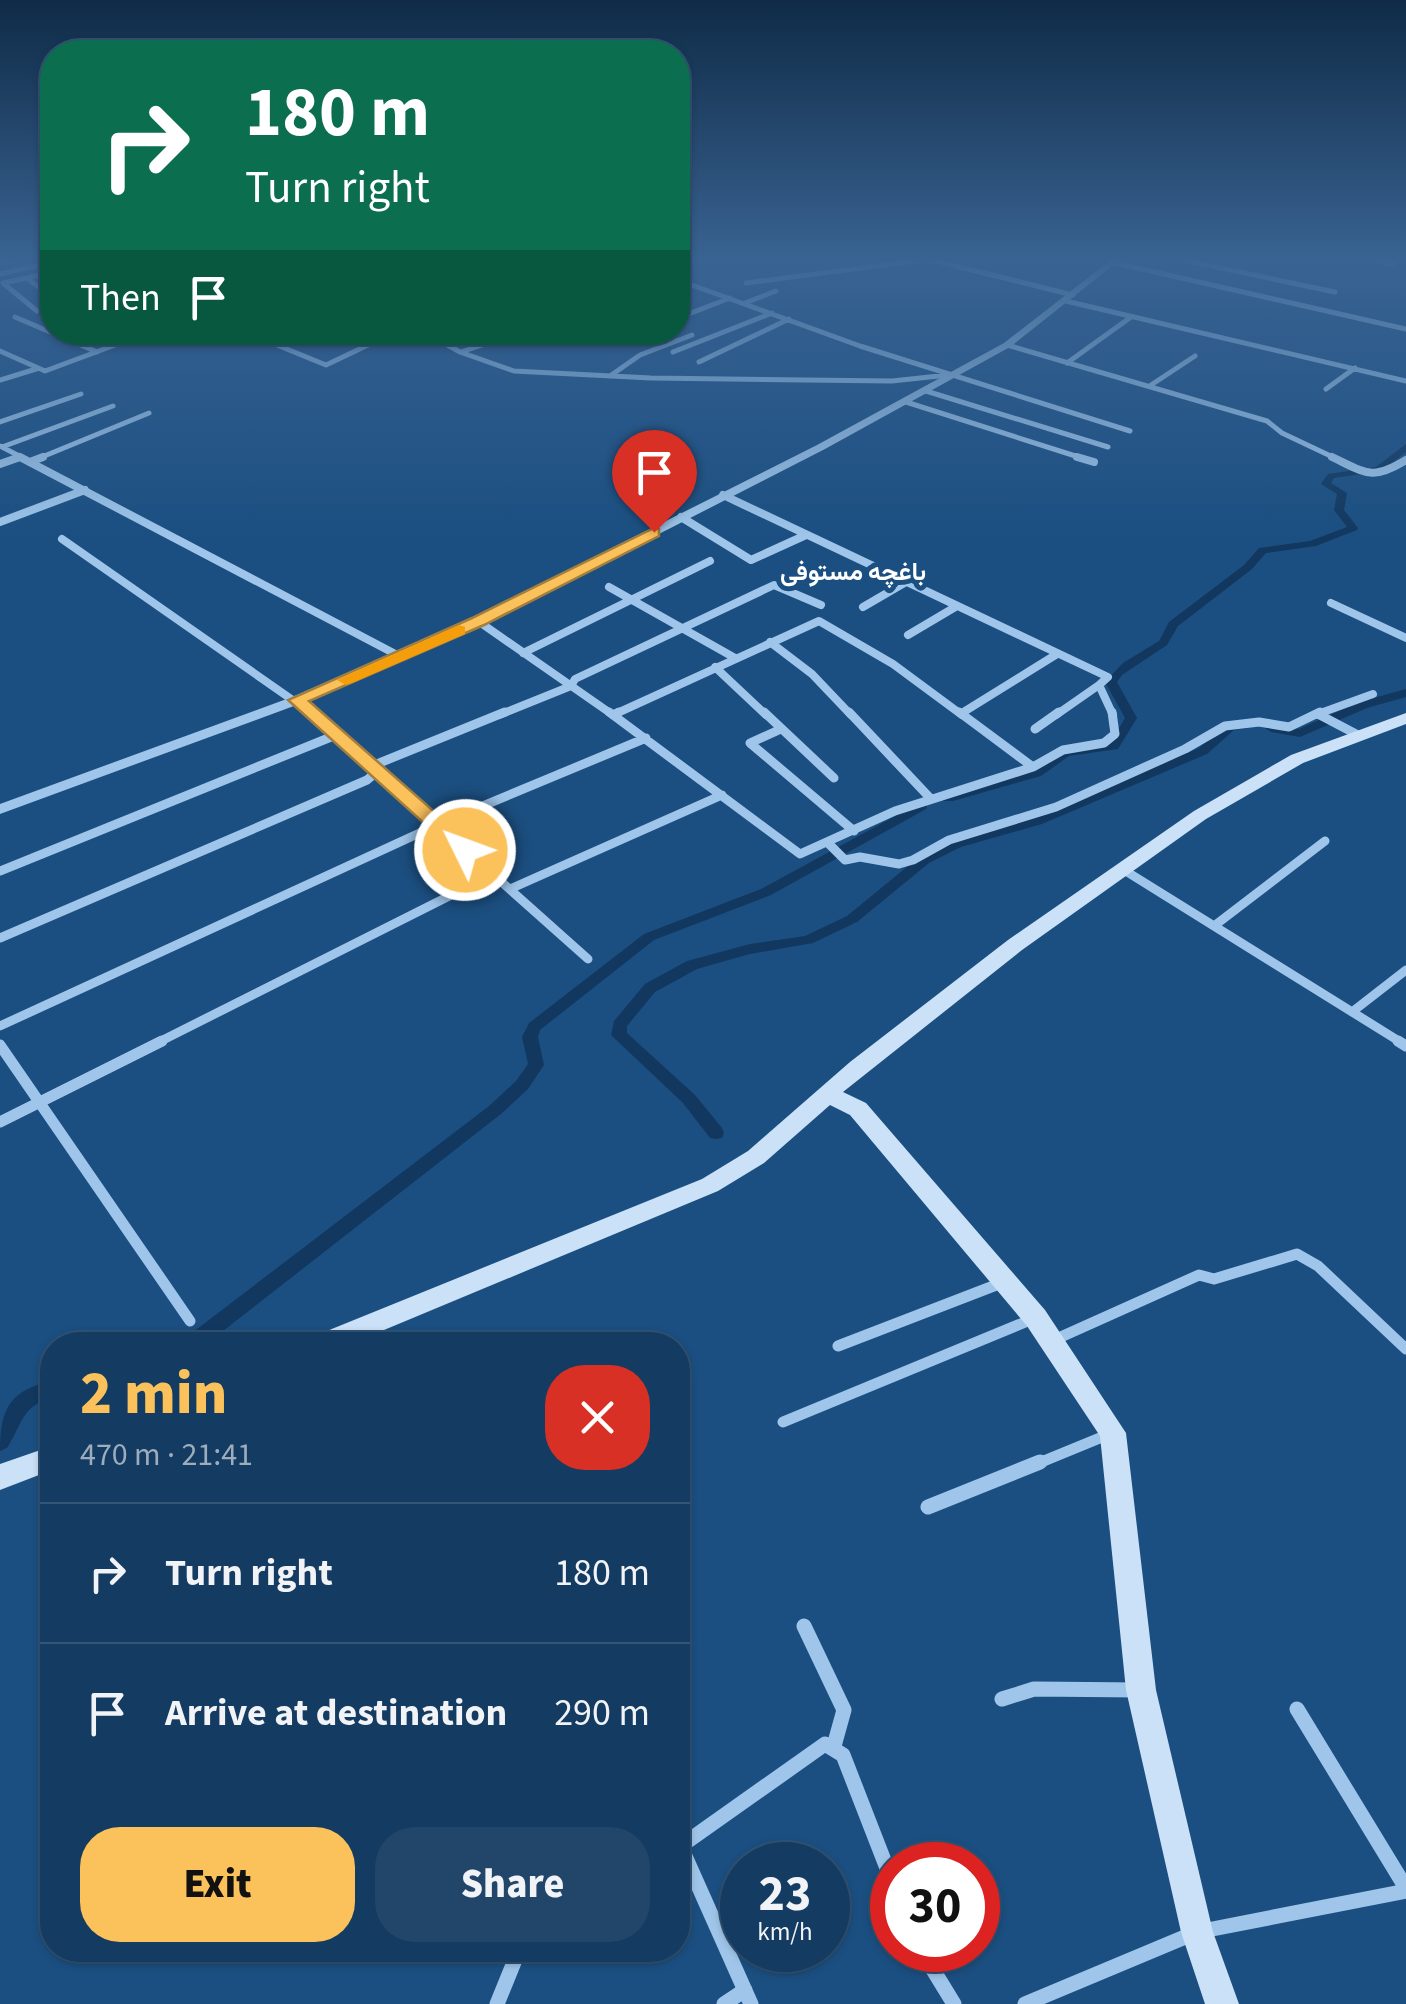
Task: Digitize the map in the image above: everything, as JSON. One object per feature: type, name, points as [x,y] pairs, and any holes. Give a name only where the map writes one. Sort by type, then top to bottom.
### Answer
[{"type":"main road","points":[[352,1332],[710,1184],[756,1157],[857,1068],[1015,945],[1200,815],[1348,730],[1406,718]]},
{"type":"main road","points":[[829,1095],[858,1109],[1036,1318],[1113,1433],[1141,1690],[1196,1932],[1222,2004]]},
{"type":"main road","points":[[0,1477],[40,1462]]},
{"type":"street","points":[[3,353],[45,371],[96,353]]},
{"type":"street","points":[[295,353],[326,365],[352,353]]},
{"type":"street","points":[[461,353],[506,369],[610,376],[892,381],[948,375]]},
{"type":"street","points":[[610,376],[646,353]]},
{"type":"street","points":[[699,362],[719,353]]},
{"type":"street","points":[[885,353],[1130,430]]},
{"type":"street","points":[[1,806],[297,700],[401,658],[906,402],[992,353]]},
{"type":"street","points":[[1032,353],[1266,421],[1282,433],[1371,474],[1385,472],[1406,460]]},
{"type":"street","points":[[1067,363],[1081,353]]},
{"type":"street","points":[[1288,353],[1406,381]]},
{"type":"street","points":[[1152,385],[1195,356]]},
{"type":"street","points":[[0,380],[37,368]]},
{"type":"street","points":[[1326,389],[1355,368]]},
{"type":"street","points":[[926,391],[1108,448]]},
{"type":"street","points":[[0,422],[80,394]]},
{"type":"street","points":[[906,402],[1094,462]]},
{"type":"street","points":[[1,446],[113,406]]},
{"type":"street","points":[[30,462],[149,412]]},
{"type":"street","points":[[1,446],[401,658]]},
{"type":"street","points":[[0,464],[20,457]]},
{"type":"street","points":[[0,522],[85,490]]},
{"type":"street","points":[[723,496],[1108,677],[1035,728]]},
{"type":"street","points":[[682,517],[751,560],[806,534]]},
{"type":"street","points":[[62,539],[297,700],[588,959]]},
{"type":"street","points":[[524,653],[710,561]]},
{"type":"street","points":[[863,608],[906,582]]},
{"type":"street","points":[[372,766],[572,686],[575,679],[777,584],[821,605]]},
{"type":"street","points":[[610,588],[735,658]]},
{"type":"street","points":[[1331,604],[1406,638]]},
{"type":"street","points":[[908,635],[957,606]]},
{"type":"street","points":[[478,622],[646,738],[800,854],[931,799],[1033,768],[1050,756],[1104,743],[1115,734],[1113,714],[1098,685]]},
{"type":"street","points":[[613,715],[822,622],[893,664],[1033,768]]},
{"type":"street","points":[[770,642],[812,674],[931,799]]},
{"type":"street","points":[[962,713],[1057,654]]},
{"type":"street","points":[[715,667],[834,778]]},
{"type":"street","points":[[828,843],[846,860],[860,857],[899,864],[949,840],[1056,808],[1185,749],[1224,726],[1248,722],[1289,727],[1374,694]]},
{"type":"street","points":[[1318,714],[1348,730]]},
{"type":"street","points":[[781,729],[750,743],[854,831]]},
{"type":"street","points":[[0,871],[336,734]]},
{"type":"street","points":[[0,1026],[437,824],[646,738]]},
{"type":"street","points":[[0,938],[366,780],[373,775],[372,766]]},
{"type":"street","points":[[510,889],[722,795]]},
{"type":"street","points":[[1214,926],[1325,841]]},
{"type":"street","points":[[1124,870],[1406,1046]]},
{"type":"street","points":[[0,1122],[493,874]]},
{"type":"street","points":[[1352,1012],[1406,970]]},
{"type":"street","points":[[0,1046],[190,1321]]},
{"type":"street","points":[[1053,1340],[1200,1275],[1214,1279],[1297,1254],[1318,1266],[1406,1349]]},
{"type":"street","points":[[838,1346],[1004,1282]]},
{"type":"street","points":[[783,1422],[1036,1318]]},
{"type":"street","points":[[928,1507],[1113,1433]]},
{"type":"street","points":[[804,1626],[844,1710],[834,1746]]},
{"type":"street","points":[[1002,1699],[1034,1690],[1141,1690]]},
{"type":"street","points":[[1025,2004],[1196,1932],[1406,1890],[1297,1709]]},
{"type":"street","points":[[690,1839],[824,1744],[843,1754],[877,1842]]},
{"type":"street","points":[[690,1871],[748,1997],[724,2004]]},
{"type":"street","points":[[497,2004],[514,1962]]},
{"type":"street","points":[[931,1972],[954,2004]]},
{"type":"waterway","points":[[948,798],[1037,773],[1065,753],[1114,746],[1131,718],[1111,682],[1118,673],[1163,643],[1173,624],[1248,567],[1263,550],[1312,544],[1353,528],[1339,510],[1342,493],[1326,484],[1331,476],[1379,469],[1406,447]]},
{"type":"waterway","points":[[1271,728],[1300,733],[1363,705],[1406,693]]},
{"type":"waterway","points":[[716,1133],[689,1099],[619,1035],[619,1025],[650,988],[692,965],[750,949],[808,940],[852,919],[924,860],[956,844],[1037,821],[1203,751],[1230,727],[1243,725]]},
{"type":"waterway","points":[[208,1332],[495,1110],[522,1085],[536,1065],[530,1037],[534,1027],[649,937],[766,892],[921,806]]},
{"type":"waterway","points":[[0,1442],[18,1407],[40,1393]]},
{"type":"slow traffic","points":[[346,680],[459,630]]},
{"type":"district","name":"باغچه مستوفی","points":[[853,572]]},
{"type":"route","points":[[465,850],[297,700],[478,622],[654,532]]}]
